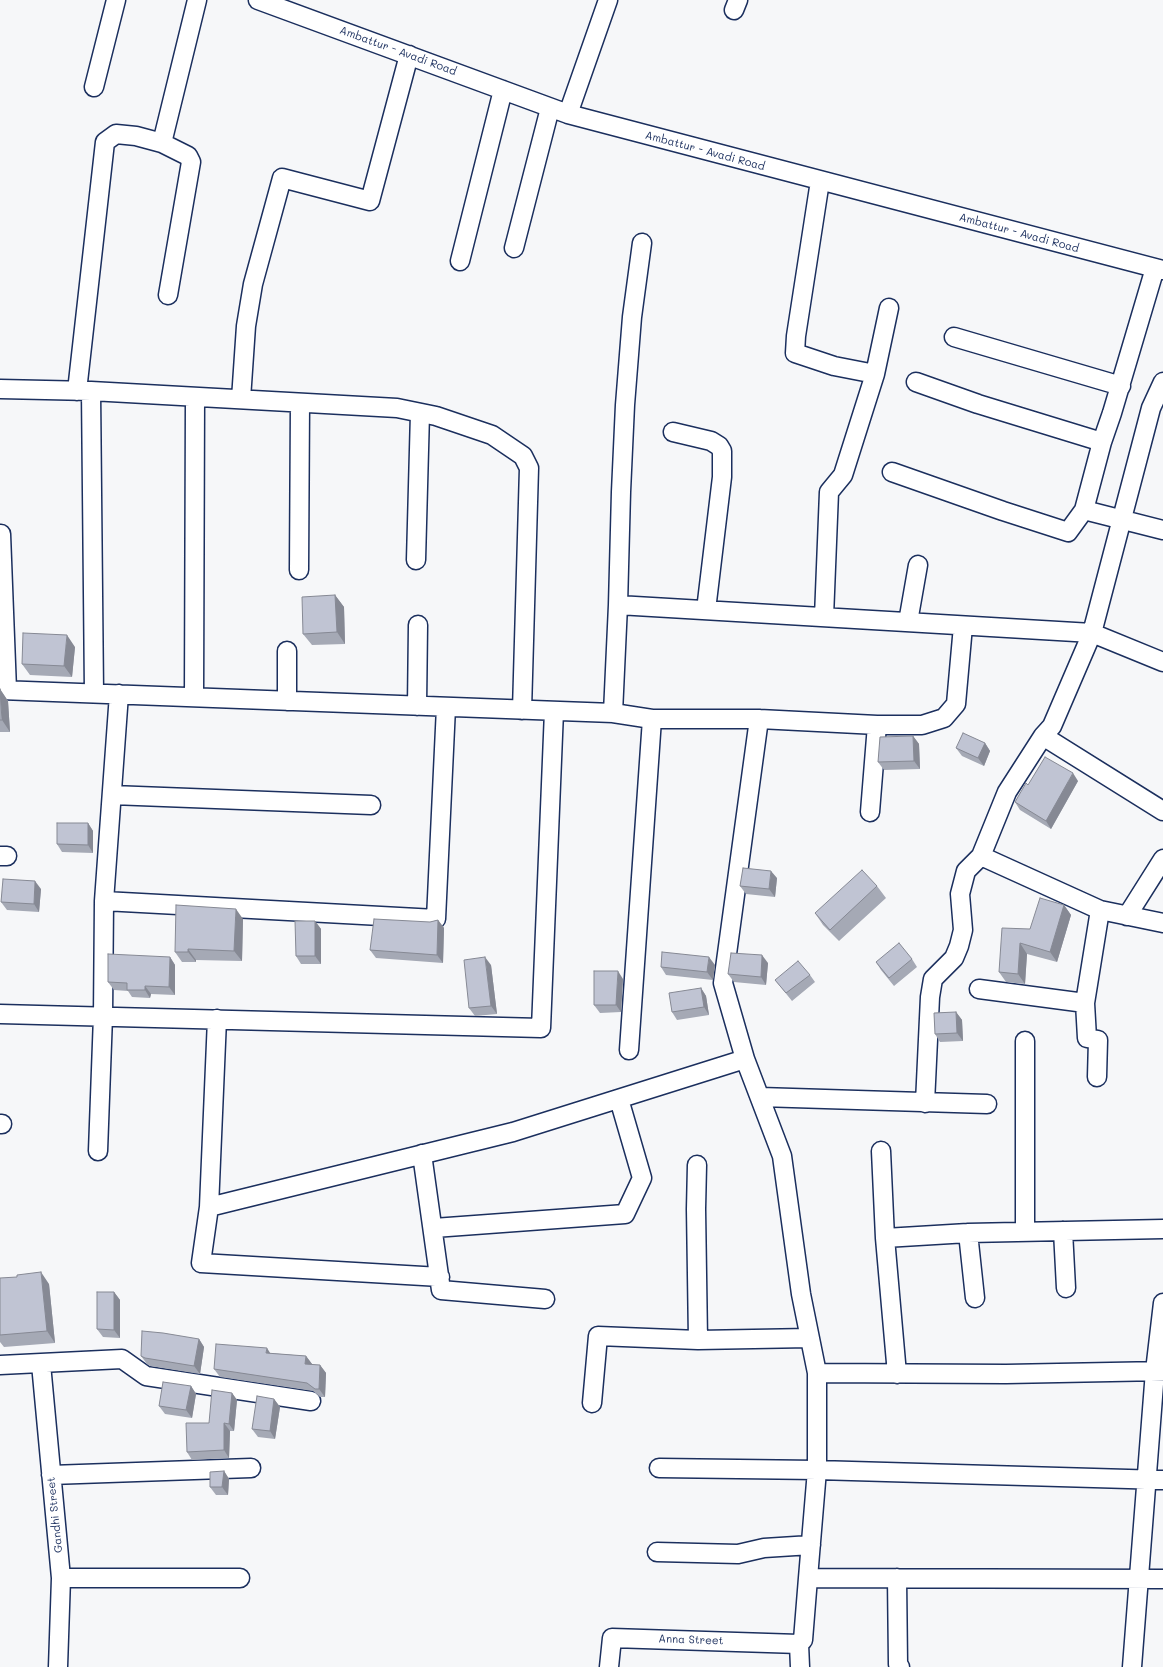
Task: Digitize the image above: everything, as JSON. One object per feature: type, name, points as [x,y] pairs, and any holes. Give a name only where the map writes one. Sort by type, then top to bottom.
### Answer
[{"type":"street","points":[[94,87],[116,0]]},
{"type":"street","points":[[162,143],[198,0]]},
{"type":"street","name":"Ambattur - Avadi Road","points":[[258,0],[568,114],[1159,269]]},
{"type":"street","points":[[568,114],[608,0]]},
{"type":"street","points":[[241,399],[246,326],[253,284],[282,178],[370,201],[409,55]]},
{"type":"street","points":[[460,261],[502,90]]},
{"type":"street","points":[[514,248],[550,108]]},
{"type":"street","points":[[94,693],[84,391],[105,142],[116,134],[136,136],[162,143],[188,156],[191,162],[168,295]]},
{"type":"street","points":[[820,181],[796,336],[795,353],[834,366],[875,374]]},
{"type":"street","points":[[613,713],[626,405],[632,317],[642,243]]},
{"type":"street","points":[[892,472],[1068,532],[1084,510],[1102,442],[1159,269]]},
{"type":"street","points":[[824,617],[829,492],[843,475],[875,374],[889,308]]},
{"type":"street","points":[[954,337],[1121,386]]},
{"type":"street","points":[[916,382],[978,404],[1102,442]]},
{"type":"street","points":[[925,1103],[930,997],[933,979],[954,958],[959,946],[963,930],[960,894],[966,871],[981,856],[1007,792],[1043,736],[1052,726],[1092,633],[1122,519],[1157,410],[1163,382]]},
{"type":"street","points":[[0,389],[84,391],[397,408],[420,413],[492,435],[523,456],[529,468],[522,710]]},
{"type":"street","points":[[194,397],[194,697]]},
{"type":"street","points":[[299,570],[300,403]]},
{"type":"street","points":[[416,560],[420,413]]},
{"type":"street","points":[[673,432],[711,441],[722,451],[722,476],[706,610]]},
{"type":"street","points":[[1084,510],[1163,530]]},
{"type":"street","points":[[1,534],[4,690],[613,713],[652,719],[759,719],[877,725],[922,725],[944,718],[956,704],[963,626]]},
{"type":"street","points":[[908,622],[918,565]]},
{"type":"street","points":[[618,605],[1092,633],[1163,662]]},
{"type":"street","points":[[417,706],[418,625]]},
{"type":"street","points":[[287,651],[287,701]]},
{"type":"street","points":[[98,1151],[104,901],[119,694]]},
{"type":"street","points":[[104,901],[436,919],[446,707]]},
{"type":"street","points":[[0,1014],[541,1028],[554,711]]},
{"type":"street","points":[[629,1050],[652,719]]},
{"type":"street","points":[[759,719],[723,983],[745,1059],[782,1156],[808,1338],[817,1373],[817,1470],[803,1640],[799,1644],[800,1667]]},
{"type":"street","points":[[870,812],[877,725]]},
{"type":"street","points":[[1043,736],[1163,811]]},
{"type":"street","points":[[112,795],[372,805]]},
{"type":"street","points":[[981,856],[1100,910],[1163,923]]},
{"type":"street","points":[[1127,916],[1163,859]]},
{"type":"street","points":[[1097,1077],[1098,1040],[1087,1038],[1085,1003],[1100,910]]},
{"type":"street","points":[[979,989],[1085,1003]]},
{"type":"street","points":[[217,1019],[209,1207],[201,1263],[440,1277]]},
{"type":"street","points":[[1025,1041],[1025,1232]]},
{"type":"street","points":[[209,1207],[513,1132],[745,1059]]},
{"type":"street","points":[[434,1228],[625,1214],[642,1178],[619,1098]]},
{"type":"street","points":[[760,1098],[987,1104]]},
{"type":"street","points":[[881,1151],[885,1238],[897,1374]]},
{"type":"street","points":[[422,1154],[434,1228],[441,1290],[545,1300]]},
{"type":"street","points":[[697,1165],[696,1210],[698,1340]]},
{"type":"street","points":[[885,1238],[968,1233],[1163,1229]]},
{"type":"street","points":[[1063,1231],[1066,1288]]},
{"type":"street","points":[[968,1233],[975,1298]]},
{"type":"street","points":[[1132,1667],[1140,1579],[1155,1479],[1163,1303]]},
{"type":"street","points":[[592,1403],[598,1336],[698,1340],[808,1338]]},
{"type":"street","points":[[0,1365],[122,1359],[146,1376],[311,1401]]},
{"type":"street","name":"Gandhi Street","points":[[41,1364],[61,1578],[58,1667]]},
{"type":"street","points":[[817,1373],[1006,1374],[1159,1371]]},
{"type":"street","points":[[51,1475],[251,1468]]},
{"type":"street","points":[[659,1468],[817,1470],[1155,1479]]},
{"type":"street","points":[[657,1552],[738,1554],[764,1548],[811,1545]]},
{"type":"street","points":[[61,1578],[240,1578]]},
{"type":"street","points":[[808,1578],[1163,1579]]},
{"type":"street","points":[[898,1578],[898,1664],[900,1667]]},
{"type":"street","name":"Anna Street","points":[[609,1667],[612,1638],[799,1644]]},
{"type":"building","points":[[335,595],[337,632],[303,634],[302,597]]},
{"type":"building","points":[[23,633],[67,635],[64,666],[22,664]]},
{"type":"building","points":[[0,689],[2,720],[0,720]]},
{"type":"building","points":[[963,733],[985,743],[978,758],[956,748]]},
{"type":"building","points":[[913,736],[914,761],[878,762],[880,737]]},
{"type":"building","points":[[1045,757],[1073,773],[1046,821],[1015,802],[1026,783],[1028,785]]},
{"type":"building","points":[[57,823],[88,823],[88,845],[57,844]]},
{"type":"building","points":[[743,868],[771,871],[769,889],[740,886]]},
{"type":"building","points":[[862,870],[877,886],[830,930],[815,913]]},
{"type":"building","points":[[3,879],[35,881],[34,904],[1,902]]},
{"type":"building","points":[[1040,898],[1064,905],[1050,952],[1020,943],[1018,974],[999,972],[1002,928],[1030,929]]},
{"type":"building","points":[[176,905],[236,909],[234,951],[188,949],[188,952],[175,952]]},
{"type":"building","points":[[374,919],[430,922],[438,920],[437,955],[370,950]]},
{"type":"building","points":[[295,921],[315,921],[315,956],[296,956]]},
{"type":"building","points":[[899,943],[912,959],[889,978],[876,962]]},
{"type":"building","points":[[662,952],[709,957],[707,972],[661,967]]},
{"type":"building","points":[[731,953],[762,955],[761,977],[728,974]]},
{"type":"building","points":[[108,954],[170,957],[169,987],[145,986],[145,990],[127,990],[127,983],[108,982]]},
{"type":"building","points":[[485,957],[491,1006],[469,1008],[464,960]]},
{"type":"building","points":[[798,961],[810,975],[786,993],[775,980]]},
{"type":"building","points":[[594,971],[618,971],[616,1005],[594,1005]]},
{"type":"building","points":[[701,988],[704,1007],[672,1012],[669,993]]},
{"type":"building","points":[[956,1012],[957,1033],[935,1034],[934,1013]]},
{"type":"building","points":[[41,1272],[47,1331],[0,1335],[0,1278],[17,1277],[17,1275]]},
{"type":"building","points":[[97,1292],[114,1292],[114,1330],[97,1329]]},
{"type":"building","points":[[142,1331],[199,1339],[194,1366],[145,1358],[141,1356]]},
{"type":"building","points":[[216,1344],[267,1348],[266,1353],[306,1356],[305,1364],[320,1365],[319,1389],[315,1389],[307,1383],[214,1369]]},
{"type":"building","points":[[163,1382],[191,1386],[186,1410],[159,1406]]},
{"type":"building","points":[[212,1390],[232,1393],[229,1424],[224,1423],[224,1450],[187,1452],[186,1423],[209,1423]]},
{"type":"building","points":[[257,1396],[274,1399],[270,1431],[252,1429]]},
{"type":"building","points":[[224,1471],[222,1487],[210,1487],[210,1472]]}]
